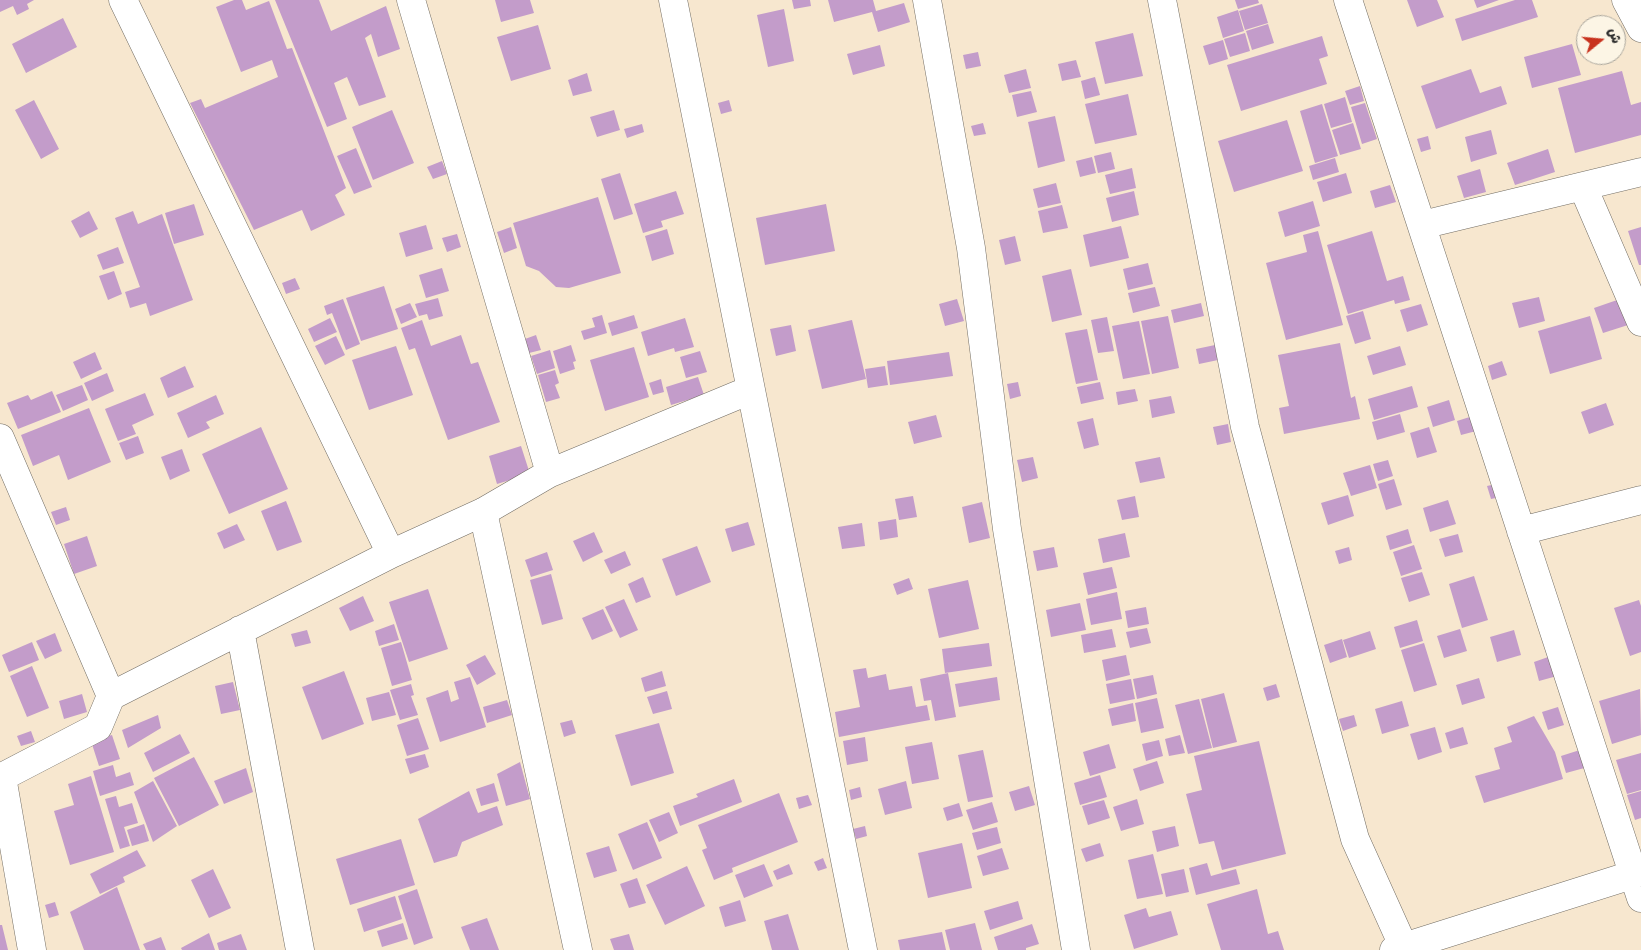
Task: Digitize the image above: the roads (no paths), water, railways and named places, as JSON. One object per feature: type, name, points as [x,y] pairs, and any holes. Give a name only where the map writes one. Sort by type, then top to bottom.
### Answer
[{"type":"street","points":[[123,0],[391,554]]},
{"type":"street","points":[[411,0],[550,473]]},
{"type":"street","points":[[673,0],[863,950]]},
{"type":"street","points":[[927,0],[971,248],[1008,529],[1076,950]]},
{"type":"street","points":[[1162,0],[1245,427],[1355,839],[1401,949],[1638,881],[1521,531],[1348,0]]},
{"type":"street","points":[[1626,0],[1641,28]]},
{"type":"street","points":[[1422,225],[1583,188],[1641,172]]},
{"type":"street","points":[[1583,188],[1641,322]]},
{"type":"street","points":[[32,950],[1,777],[98,727],[111,696],[391,554],[483,512],[550,473],[750,390]]},
{"type":"street","points":[[0,438],[111,696]]},
{"type":"street","points":[[1521,531],[1641,500]]},
{"type":"street","points":[[483,512],[578,950]]},
{"type":"street","points":[[240,630],[300,950]]}]
